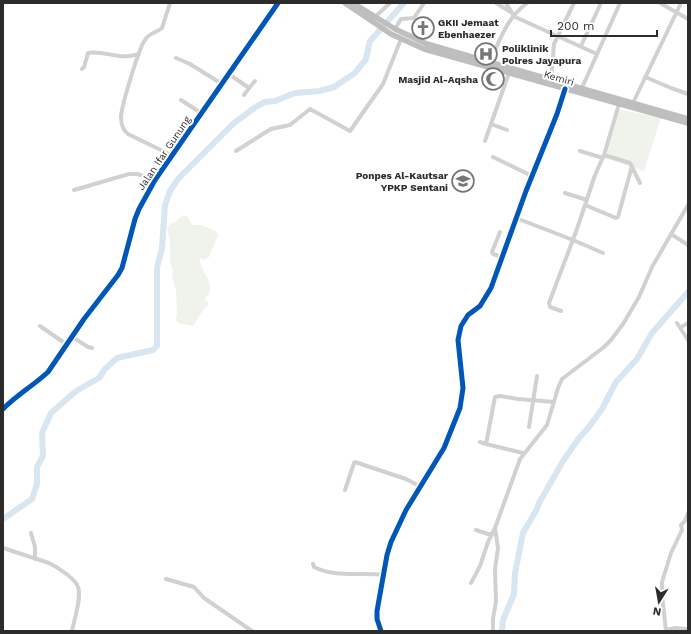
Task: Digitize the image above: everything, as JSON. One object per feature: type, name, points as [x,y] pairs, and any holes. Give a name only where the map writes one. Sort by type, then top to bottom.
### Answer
[{"type":"highway","points":[[345,3],[376,19]]},
{"type":"highway","points":[[353,3],[393,30],[426,47]]},
{"type":"highway","points":[[393,30],[401,39],[426,47]]},
{"type":"highway","name":"Kemiri","points":[[426,47],[536,78],[565,89],[581,91],[619,104],[632,105]]},
{"type":"highway","name":"Kemiri","points":[[488,64],[509,73],[536,78]]},
{"type":"highway","name":"Kemiri","points":[[550,83],[687,120]]},
{"type":"street","points":[[170,3],[161,30],[148,36],[142,45],[121,114],[122,126],[128,134],[172,156]]},
{"type":"street","name":"Jalan Ifar Gunung","points":[[3,409],[12,400],[41,379],[48,372],[71,336],[120,271],[135,219],[155,180],[278,3]]},
{"type":"street","points":[[376,19],[390,3]]},
{"type":"street","points":[[393,30],[402,19],[414,18],[424,3]]},
{"type":"street","points":[[496,3],[513,14],[597,54]]},
{"type":"street","points":[[506,3],[513,14]]},
{"type":"street","points":[[488,64],[506,25],[513,14],[527,3]]},
{"type":"street","points":[[550,83],[553,47],[574,3]]},
{"type":"street","points":[[581,46],[601,3]]},
{"type":"street","points":[[581,91],[620,3]]},
{"type":"street","points":[[660,3],[688,19]]},
{"type":"street","points":[[632,105],[681,3]]},
{"type":"street","points":[[236,151],[271,130],[290,125],[310,109],[350,131],[383,84],[401,39]]},
{"type":"street","points":[[82,69],[88,53],[127,57],[139,54]]},
{"type":"street","points":[[176,58],[190,64],[222,84]]},
{"type":"street","points":[[485,140],[509,73]]},
{"type":"street","points":[[229,74],[249,88]]},
{"type":"street","points":[[645,77],[688,94]]},
{"type":"street","points":[[244,95],[255,81]]},
{"type":"street","points":[[381,631],[377,618],[377,611],[383,575],[391,542],[406,510],[444,448],[460,408],[463,388],[458,336],[461,326],[465,318],[480,306],[493,284],[516,218],[557,114],[565,89]]},
{"type":"street","points":[[181,100],[201,113]]},
{"type":"street","points":[[561,311],[548,305],[573,240],[595,175],[604,156],[619,104]]},
{"type":"street","points":[[491,124],[507,130]]},
{"type":"street","points":[[580,151],[630,163],[640,183]]},
{"type":"street","points":[[493,157],[532,176]]},
{"type":"street","points":[[585,205],[616,218],[618,217],[632,166]]},
{"type":"street","points":[[74,190],[129,174],[137,174],[155,180]]},
{"type":"street","points":[[565,193],[587,200]]},
{"type":"street","points":[[471,583],[480,566],[495,528],[517,465],[524,453],[544,430],[562,379],[604,347],[620,328],[640,297],[650,272],[688,205]]},
{"type":"street","points":[[516,218],[603,253]]},
{"type":"street","points":[[500,232],[492,252],[493,254],[502,257]]},
{"type":"street","points":[[671,234],[688,245]]},
{"type":"street","points":[[677,322],[688,340]]},
{"type":"street","points":[[681,327],[688,323]]},
{"type":"street","points":[[40,326],[66,344]]},
{"type":"street","points":[[71,336],[92,348]]},
{"type":"street","points":[[529,428],[537,376]]},
{"type":"street","points":[[486,444],[495,397],[500,396],[554,402]]},
{"type":"street","points":[[480,442],[524,453]]},
{"type":"street","points":[[345,490],[355,462],[406,479],[421,487]]},
{"type":"street","points":[[688,513],[685,521],[681,525],[682,530],[671,553],[662,582],[666,631],[676,628],[688,629]]},
{"type":"street","points":[[493,631],[493,618],[496,602],[496,569],[498,548],[495,528]]},
{"type":"street","points":[[476,530],[491,535]]},
{"type":"street","points":[[31,533],[35,547],[35,559]]},
{"type":"street","points":[[3,548],[56,567],[76,582],[79,593],[72,631]]},
{"type":"street","points":[[313,564],[314,567],[328,572],[383,575]]},
{"type":"street","points":[[166,579],[194,587],[204,598],[252,631]]},
{"type":"shaded area","points":[[618,109],[661,118],[644,171],[605,158]]},
{"type":"shaded area","points":[[183,215],[188,217],[192,225],[201,225],[216,231],[218,235],[209,257],[204,260],[201,258],[200,261],[210,286],[208,296],[206,296],[205,299],[209,304],[203,310],[193,326],[178,323],[176,319],[176,289],[172,278],[173,270],[170,264],[170,243],[167,227]]},
{"type":"waterway","points":[[3,519],[32,499],[37,484],[37,467],[43,456],[42,433],[51,413],[76,391],[99,378],[105,369],[117,358],[153,350],[157,346],[157,268],[162,248],[165,205],[170,191],[178,179],[234,123],[257,106],[295,93],[320,91],[334,87],[355,73],[366,59],[370,41],[404,3]]},
{"type":"waterway","points":[[502,631],[503,620],[514,594],[515,573],[523,533],[539,503],[563,461],[602,409],[616,382],[637,359],[652,333],[688,292]]},
{"type":"cycle path","points":[[3,409],[48,372],[84,319],[118,275],[122,268],[135,219],[155,180],[278,3]]},
{"type":"cycle path","points":[[381,631],[377,619],[377,611],[387,555],[391,542],[406,510],[444,448],[460,408],[463,388],[458,340],[461,326],[468,315],[480,306],[491,288],[526,191],[557,114],[565,89]]},
{"type":"place","name":"GKII Jemaat Ebenhaezer","points":[[423,28]]},
{"type":"place","name":"Poliklinik Polres Jayapura","points":[[486,54]]},
{"type":"place","name":"Masjid Al-Aqsha","points":[[493,79]]},
{"type":"place","name":"Ponpes Al-Kautsar YPKP Sentani","points":[[463,181]]}]
